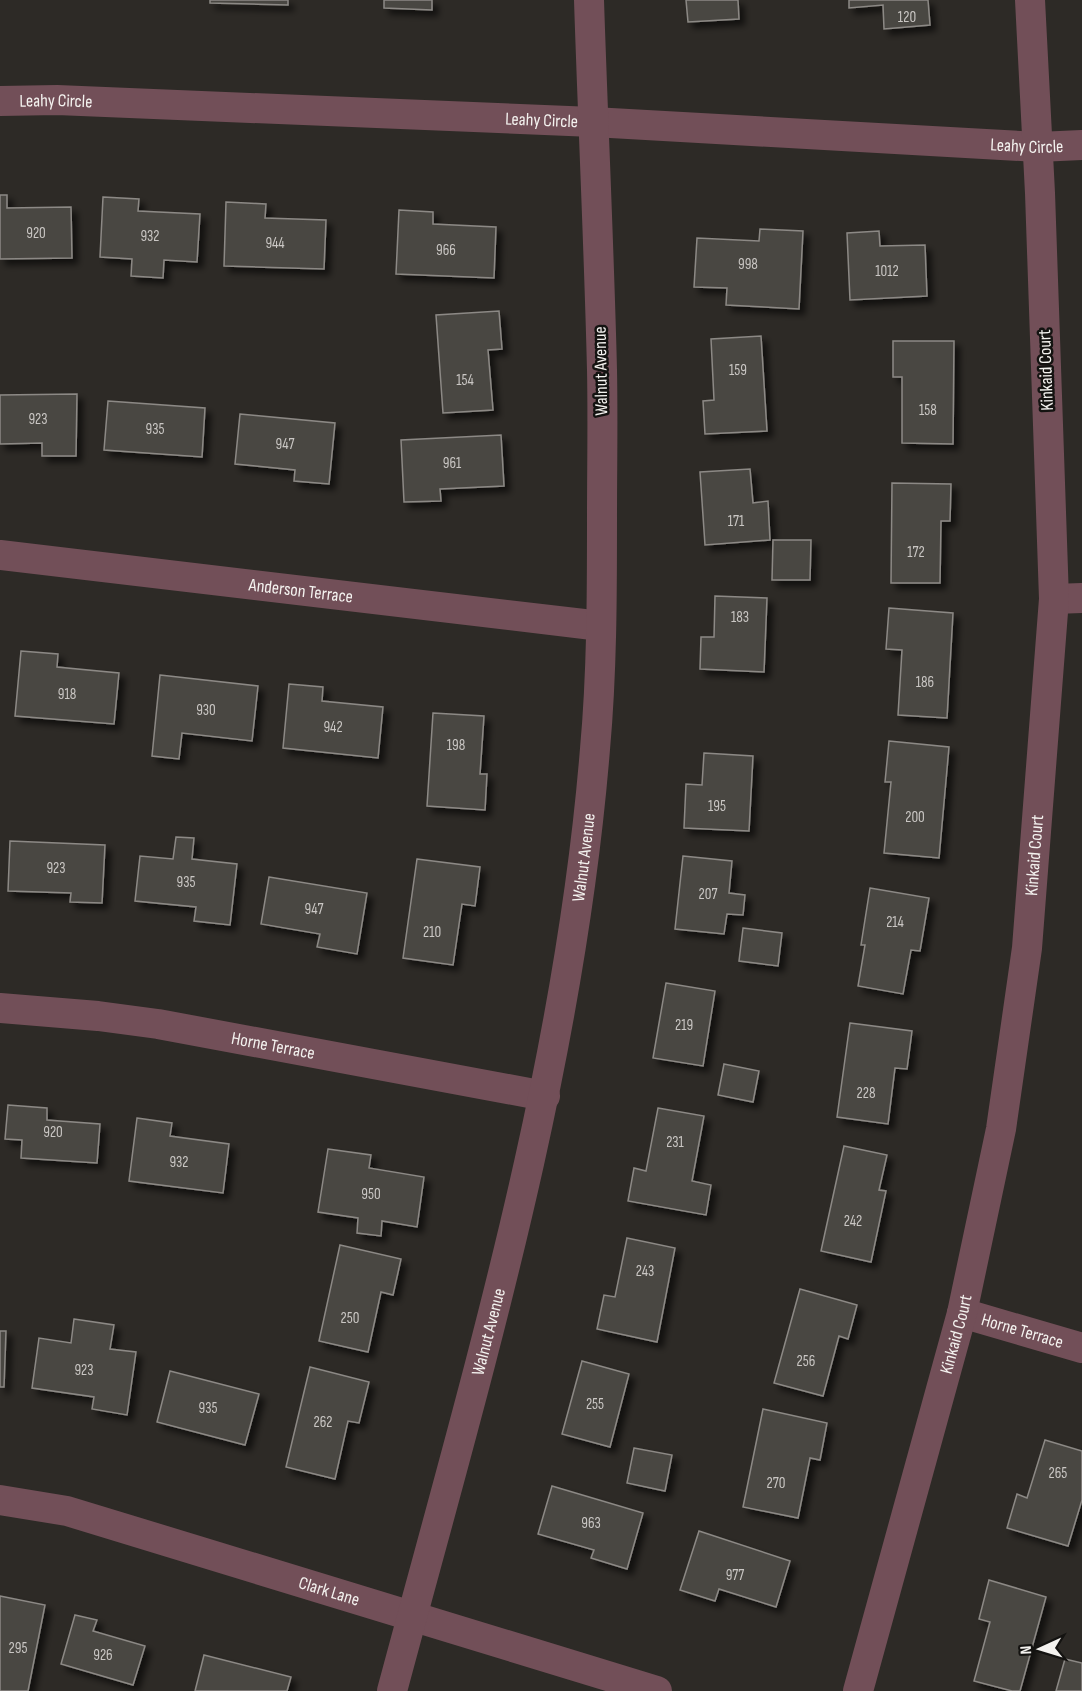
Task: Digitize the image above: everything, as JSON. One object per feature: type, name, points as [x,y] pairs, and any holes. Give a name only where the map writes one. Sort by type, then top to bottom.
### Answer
[{"type":"street","name":"Walnut Avenue","points":[[392,1691],[508,1254],[545,1096],[567,977],[583,862],[596,749],[601,626],[602,373],[589,0]]},
{"type":"street","name":"Kinkaid Court","points":[[858,1691],[962,1313],[1001,1130],[1027,948],[1068,599],[1029,0]]},
{"type":"street","name":"Leahy Circle","points":[[0,101],[57,100],[593,122],[1038,147],[1082,145]]},
{"type":"street","name":"Anderson Terrace","points":[[0,555],[601,626]]},
{"type":"street","name":"Horne Terrace","points":[[0,1008],[98,1016],[158,1024],[545,1096]]},
{"type":"street","name":"Horne Terrace","points":[[962,1313],[1082,1348]]},
{"type":"street","name":"Clark Lane","points":[[0,1500],[67,1511],[657,1691]]},
{"type":"building","points":[[210,0],[288,0],[288,5],[210,3]]},
{"type":"building","points":[[384,0],[432,0],[432,10],[384,8]]},
{"type":"building","points":[[686,0],[738,0],[739,19],[688,22]]},
{"type":"building","points":[[849,0],[928,0],[930,25],[884,29],[883,5],[849,8]]},
{"type":"building","points":[[0,195],[7,195],[7,208],[71,207],[72,258],[0,259]]},
{"type":"building","points":[[103,197],[139,199],[138,211],[200,214],[197,262],[164,260],[163,278],[131,276],[132,259],[100,257]]},
{"type":"building","points":[[226,202],[266,204],[265,218],[326,220],[324,269],[224,266]]},
{"type":"building","points":[[399,210],[433,212],[433,224],[496,227],[494,278],[396,274]]},
{"type":"building","points":[[760,229],[803,231],[799,309],[726,305],[727,288],[694,287],[697,238],[759,241]]},
{"type":"building","points":[[879,231],[880,246],[925,245],[927,296],[850,300],[847,233]]},
{"type":"building","points":[[499,311],[502,349],[488,350],[493,410],[443,413],[436,315]]},
{"type":"building","points":[[761,336],[767,431],[705,434],[703,401],[714,400],[711,339]]},
{"type":"building","points":[[893,341],[954,341],[953,444],[902,443],[902,377],[893,377]]},
{"type":"building","points":[[77,394],[76,456],[42,456],[42,443],[0,444],[0,395]]},
{"type":"building","points":[[108,401],[205,408],[202,457],[104,450]]},
{"type":"building","points":[[240,414],[335,423],[329,484],[294,481],[295,470],[235,464]]},
{"type":"building","points":[[501,435],[504,486],[440,489],[441,501],[404,502],[401,440]]},
{"type":"building","points":[[750,469],[753,503],[768,501],[770,540],[705,545],[700,472]]},
{"type":"building","points":[[892,483],[951,484],[950,521],[941,521],[940,583],[891,583]]},
{"type":"building","points":[[773,540],[811,540],[810,580],[772,580]]},
{"type":"building","points":[[715,596],[767,598],[764,672],[700,669],[701,637],[714,637]]},
{"type":"building","points":[[889,608],[953,613],[947,718],[898,715],[902,650],[886,649]]},
{"type":"building","points":[[21,651],[58,654],[57,667],[119,673],[114,724],[15,716]]},
{"type":"building","points":[[160,675],[258,686],[252,741],[182,733],[179,759],[152,756]]},
{"type":"building","points":[[289,684],[323,687],[322,701],[383,707],[378,758],[283,748]]},
{"type":"building","points":[[433,713],[484,716],[480,774],[487,774],[485,810],[427,806]]},
{"type":"building","points":[[889,741],[949,747],[939,858],[884,853],[891,782],[885,782]]},
{"type":"building","points":[[704,753],[753,756],[749,831],[684,828],[686,784],[702,785]]},
{"type":"building","points":[[176,837],[194,838],[192,859],[237,864],[230,925],[194,921],[196,907],[135,901],[140,856],[173,859]]},
{"type":"building","points":[[10,841],[105,845],[102,903],[70,902],[71,893],[8,891]]},
{"type":"building","points":[[683,856],[732,861],[729,893],[745,895],[743,915],[727,914],[724,934],[675,929]]},
{"type":"building","points":[[417,859],[480,867],[475,906],[462,904],[453,965],[403,958]]},
{"type":"building","points":[[269,877],[367,893],[357,954],[317,947],[320,934],[261,924]]},
{"type":"building","points":[[870,888],[929,898],[920,951],[911,950],[903,994],[858,986],[865,945],[861,945]]},
{"type":"building","points":[[743,928],[782,933],[778,966],[739,961]]},
{"type":"building","points":[[666,983],[715,991],[703,1066],[653,1058]]},
{"type":"building","points":[[850,1023],[912,1031],[907,1069],[895,1068],[888,1124],[837,1117]]},
{"type":"building","points":[[724,1064],[759,1071],[753,1102],[718,1095]]},
{"type":"building","points":[[8,1105],[47,1108],[47,1120],[100,1124],[97,1163],[21,1158],[22,1140],[5,1139]]},
{"type":"building","points":[[658,1108],[704,1116],[692,1181],[711,1185],[706,1215],[628,1201],[634,1168],[646,1171]]},
{"type":"building","points":[[137,1118],[172,1123],[170,1136],[229,1144],[223,1193],[129,1181]]},
{"type":"building","points":[[844,1146],[887,1155],[879,1190],[886,1191],[871,1262],[821,1251]]},
{"type":"building","points":[[328,1149],[371,1155],[369,1168],[424,1177],[417,1227],[382,1221],[381,1236],[357,1233],[358,1218],[318,1212]]},
{"type":"building","points":[[627,1238],[675,1248],[657,1342],[597,1329],[604,1295],[615,1297]]},
{"type":"building","points":[[340,1245],[401,1259],[393,1295],[381,1292],[368,1352],[319,1341]]},
{"type":"building","points":[[800,1289],[857,1305],[848,1339],[839,1336],[823,1396],[774,1383]]},
{"type":"building","points":[[74,1319],[114,1325],[110,1349],[136,1352],[127,1415],[92,1409],[94,1397],[32,1388],[39,1338],[71,1343]]},
{"type":"building","points":[[0,1331],[6,1331],[4,1387],[0,1387]]},
{"type":"building","points":[[582,1361],[629,1374],[610,1447],[562,1434]]},
{"type":"building","points":[[310,1367],[369,1382],[359,1423],[348,1421],[335,1479],[286,1467]]},
{"type":"building","points":[[170,1371],[259,1394],[245,1445],[157,1422]]},
{"type":"building","points":[[763,1409],[827,1423],[820,1460],[810,1458],[798,1518],[743,1507]]},
{"type":"building","points":[[1045,1440],[1082,1451],[1082,1500],[1068,1546],[1007,1528],[1017,1494],[1027,1498]]},
{"type":"building","points":[[634,1448],[672,1455],[665,1491],[627,1483]]},
{"type":"building","points":[[552,1486],[643,1513],[627,1569],[591,1558],[594,1550],[538,1534]]},
{"type":"building","points":[[699,1531],[790,1561],[776,1607],[719,1589],[715,1601],[680,1590]]},
{"type":"building","points":[[989,1580],[1046,1597],[1020,1691],[974,1681],[990,1622],[979,1619]]},
{"type":"building","points":[[0,1596],[45,1605],[28,1691],[0,1691]]},
{"type":"building","points":[[75,1615],[97,1620],[93,1631],[145,1646],[133,1685],[61,1664]]},
{"type":"building","points":[[204,1655],[291,1677],[287,1691],[195,1691]]},
{"type":"building","points":[[1065,1659],[1082,1663],[1082,1691],[1056,1691]]}]
